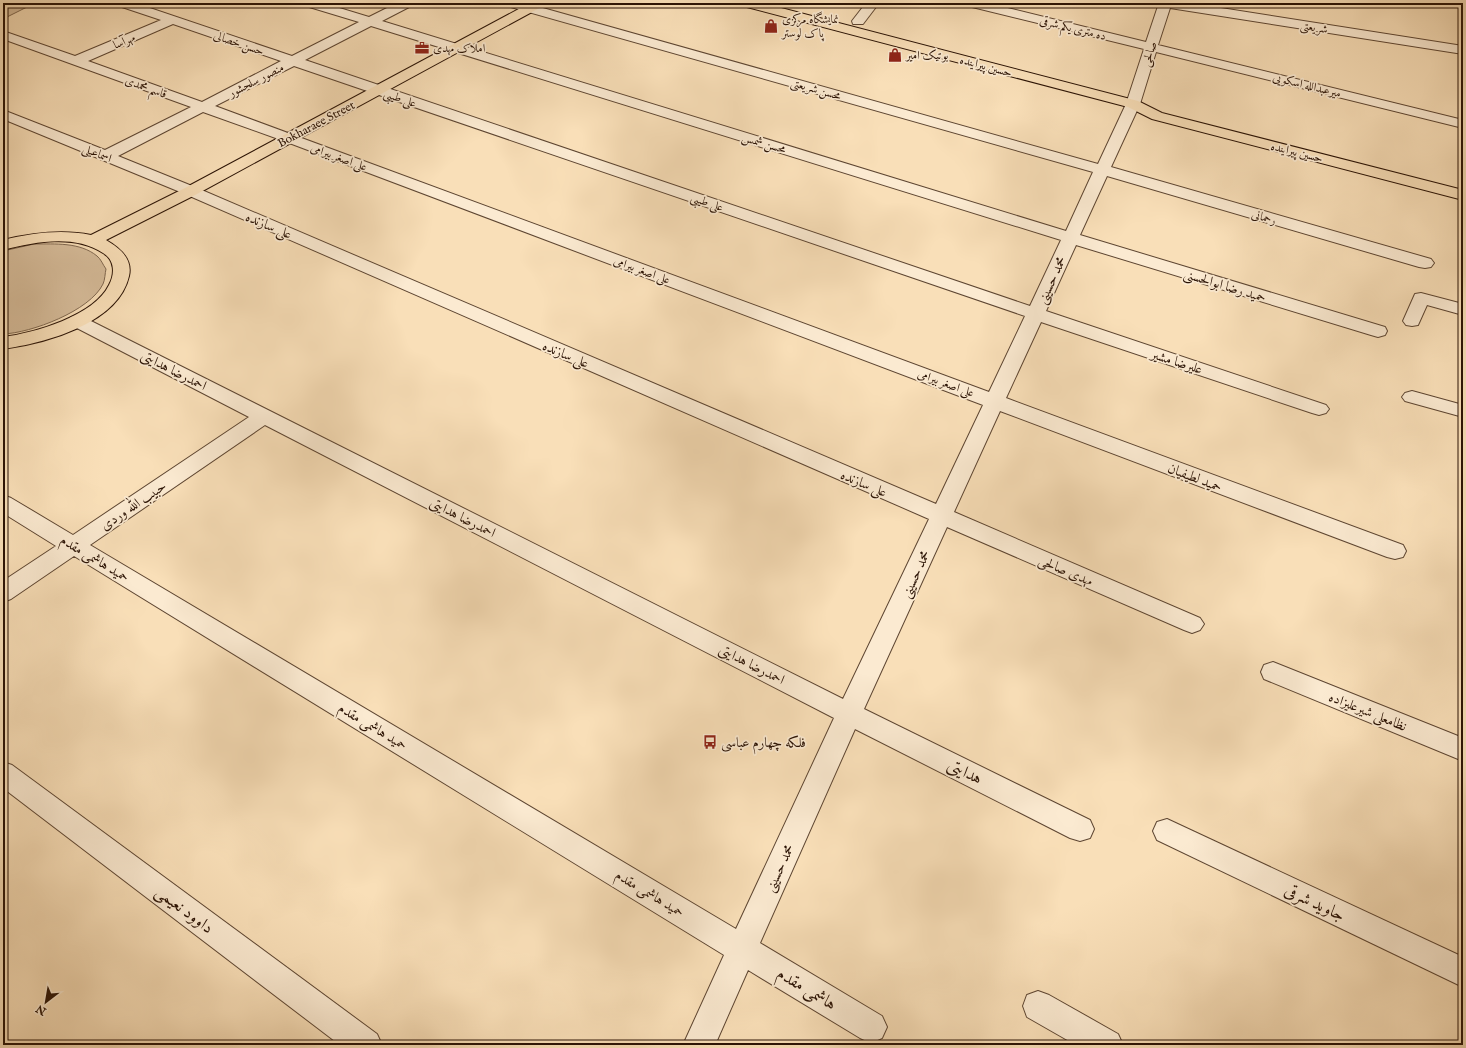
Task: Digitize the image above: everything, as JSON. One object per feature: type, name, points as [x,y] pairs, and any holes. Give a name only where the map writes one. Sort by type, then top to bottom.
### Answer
[{"type":"main road","name":"حسین پیراینده","points":[[746,3],[1134,104],[1162,105],[1378,158]]},
{"type":"main road","name":"Bokharaee Street","points":[[92,240],[191,191],[534,6]]},
{"type":"main road","name":"حسین پیراینده","points":[[1134,104],[1157,116],[1463,195]]},
{"type":"main road","points":[[3,245],[45,237],[70,237],[92,240],[107,247],[118,256],[122,268],[120,281],[112,294],[97,308],[77,321],[47,334],[14,342],[3,343]]},
{"type":"street","name":"حسن خصالی","points":[[123,3],[378,90]]},
{"type":"street","name":"محسن شمس","points":[[310,3],[1071,238]]},
{"type":"street","name":"منصور سلحشور","points":[[106,156],[407,3]]},
{"type":"street","name":"محسن شریعتی","points":[[510,3],[534,6],[1103,170]]},
{"type":"street","points":[[858,21],[873,3]]},
{"type":"street","name":"ده متری یکم شرقی","points":[[972,3],[1151,47]]},
{"type":"street","name":"صالحی","points":[[1134,104],[1165,3]]},
{"type":"street","name":"شریعتی","points":[[1165,3],[1463,50]]},
{"type":"street","name":"مهرآسا","points":[[76,61],[172,20]]},
{"type":"street","name":"قاسم محمدی","points":[[3,35],[289,138]]},
{"type":"street","name":"میرعبدالله اسکویی","points":[[1151,47],[1463,124]]},
{"type":"street","name":"علی طیبی","points":[[378,90],[1036,314]]},
{"type":"street","name":"محمد حسینی","points":[[698,1045],[849,714],[1134,104]]},
{"type":"street","name":"اسماعیلی","points":[[3,114],[191,191]]},
{"type":"street","name":"علی اصغر بیرامی","points":[[289,138],[995,402]]},
{"type":"street","name":"رحمانی","points":[[1103,170],[1425,263]]},
{"type":"street","name":"علی سازنده","points":[[191,191],[941,516]]},
{"type":"street","name":"حمید رضا ابوالحسنی","points":[[1071,238],[1378,331]]},
{"type":"street","points":[[1412,321],[1421,298],[1463,310]]},
{"type":"street","name":"علیرضا مشیر","points":[[1036,314],[1319,409]]},
{"type":"street","name":"احمدرضا هدایتی","points":[[77,321],[849,714]]},
{"type":"street","points":[[1412,397],[1463,412]]},
{"type":"street","name":"حمید لطیفیان","points":[[995,402],[1395,552]]},
{"type":"street","name":"حبیب الله وردی","points":[[3,593],[264,416]]},
{"type":"street","name":"حمید هاشمی مقدم","points":[[3,503],[742,949]]},
{"type":"street","name":"مهدی صالحی","points":[[941,516],[1192,624]]},
{"type":"street","name":"نظامعلی شیرعلیزاده","points":[[1273,672],[1463,750]]},
{"type":"street","name":"هدایتی","points":[[849,714],[1080,829]]},
{"type":"street","name":"داوود نعیمی","points":[[3,773],[366,1045]]},
{"type":"street","name":"جاوید شرقی","points":[[1167,831],[1463,972]]},
{"type":"street","name":"هاشمی مقدم","points":[[742,949],[872,1027]]},
{"type":"street","points":[[1038,1006],[1107,1045]]},
{"type":"shaded area","points":[[3,3],[35,3],[3,19]]},
{"type":"shaded area","points":[[34,244],[75,246],[90,251],[101,260],[106,269],[104,282],[96,294],[86,303],[59,319],[29,330],[3,334],[3,251]]},
{"type":"place","name":"نمایشگاه مرکزی پاک لوستر","points":[[771,26]]},
{"type":"place","name":"املاک مهدی","points":[[422,48]]},
{"type":"place","name":"بوتیک امیر","points":[[895,55]]},
{"type":"place","name":"فلکه چهارم عباسی","points":[[710,742]]}]
